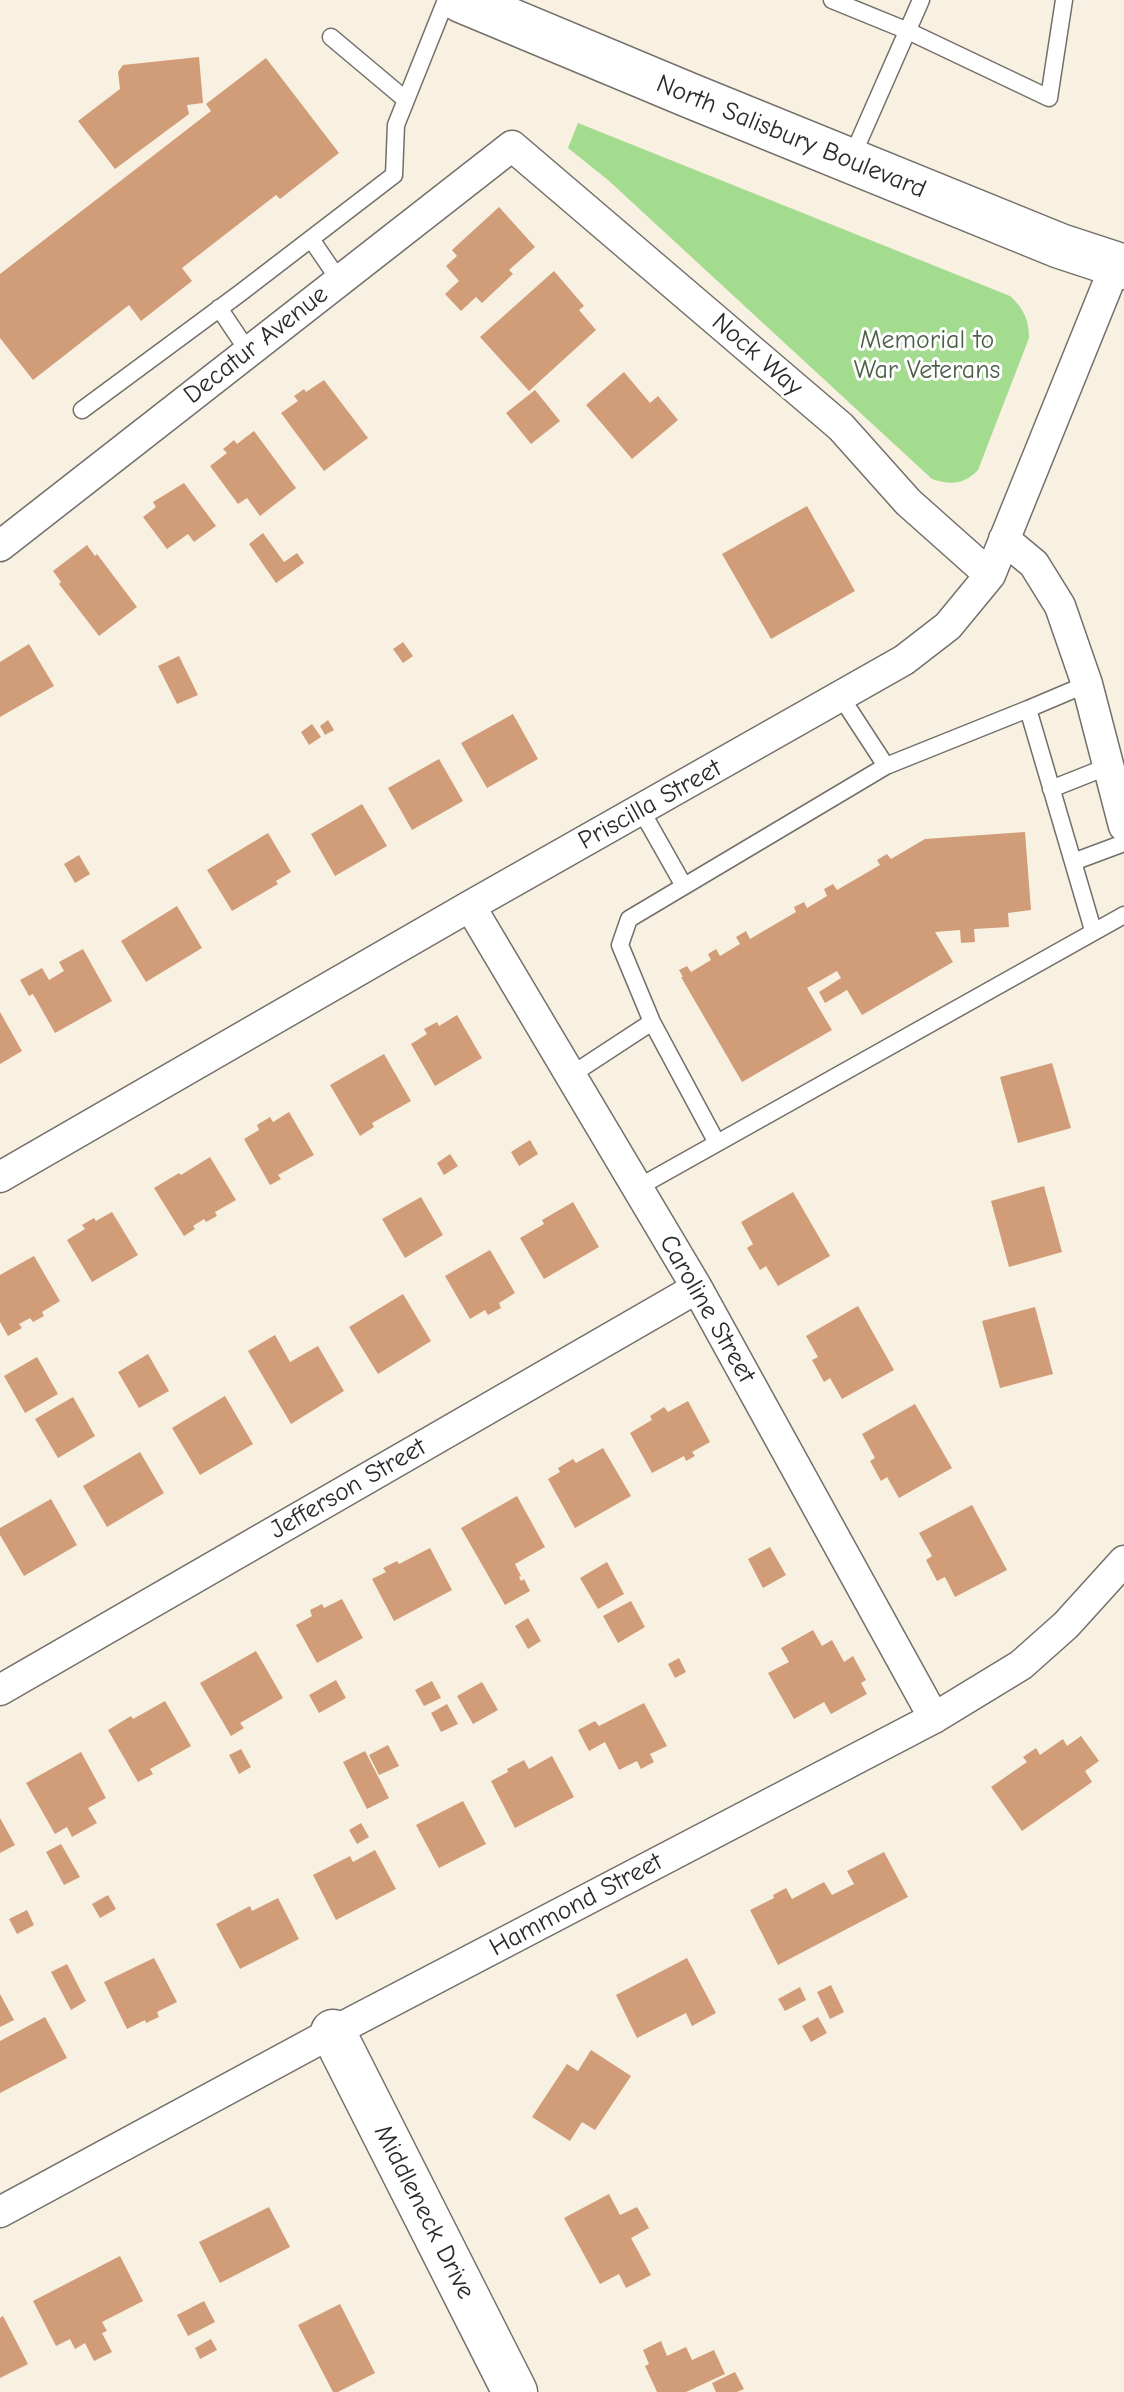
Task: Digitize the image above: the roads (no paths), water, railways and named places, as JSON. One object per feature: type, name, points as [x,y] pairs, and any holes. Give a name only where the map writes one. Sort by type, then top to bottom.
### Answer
[{"type":"main road","name":"North Salisbury Boulevard","points":[[461,0],[1060,246],[1120,266]]},
{"type":"main road","name":"Middleneck Drive","points":[[333,2032],[515,2392]]},
{"type":"street","name":"Decatur Avenue","points":[[0,546],[512,146]]},
{"type":"street","name":"Nock Way","points":[[512,146],[841,427],[908,502],[990,575]]},
{"type":"street","name":"Priscilla Street","points":[[0,1177],[841,697],[904,660],[948,626],[990,575],[1120,266]]},
{"type":"street","points":[[1004,539],[1034,564],[1060,606],[1087,684],[1124,826]]},
{"type":"street","name":"Caroline Street","points":[[470,906],[697,1288],[934,1718]]},
{"type":"street","name":"Jefferson Street","points":[[0,1690],[697,1288]]},
{"type":"street","name":"Hammond Street","points":[[0,2212],[333,2032],[934,1718],[1021,1665],[1066,1625],[1124,1561]]},
{"type":"lane","points":[[82,410],[394,175],[396,125],[446,0]]},
{"type":"lane","points":[[832,0],[908,31],[1049,98],[1064,0]]},
{"type":"lane","points":[[850,161],[921,0]]},
{"type":"lane","points":[[331,37],[406,100]]},
{"type":"lane","points":[[311,239],[339,280]]},
{"type":"lane","points":[[219,308],[248,351]]},
{"type":"lane","points":[[717,1143],[652,1022],[620,945],[629,919],[886,766],[1087,684]]},
{"type":"lane","points":[[841,697],[886,766]]},
{"type":"lane","points":[[1028,709],[1093,930]]},
{"type":"lane","points":[[1051,789],[1109,766]]},
{"type":"lane","points":[[641,810],[684,886]]},
{"type":"lane","points":[[1073,862],[1124,843]]},
{"type":"lane","points":[[637,1188],[1124,915]]},
{"type":"lane","points":[[571,1075],[652,1022]]},
{"type":"park label","name":"Memorial to War Veterans","points":[[927,356]]}]
